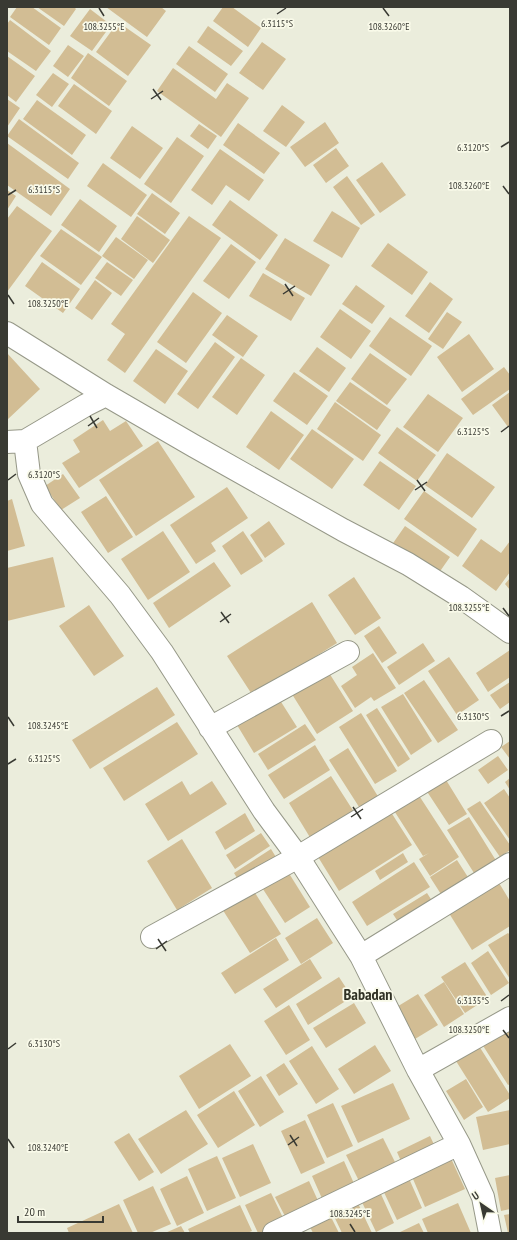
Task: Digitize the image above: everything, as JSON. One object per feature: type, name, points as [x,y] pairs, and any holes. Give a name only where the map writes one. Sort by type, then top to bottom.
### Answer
[{"type":"street","points":[[7,333],[106,395],[330,522],[408,564],[510,632]]},
{"type":"street","points":[[106,395],[16,442],[42,504],[120,595],[162,652],[264,811],[298,857],[361,956],[418,1070],[459,1144],[483,1198],[490,1233]]},
{"type":"street","points":[[210,728],[348,652]]},
{"type":"street","points":[[152,937],[298,857],[491,741]]},
{"type":"street","points":[[361,956],[510,864]]},
{"type":"street","points":[[418,1070],[510,1018]]},
{"type":"street","points":[[274,1233],[459,1144]]},
{"type":"building","points":[[17,7],[32,7],[61,28],[49,45],[10,17]]},
{"type":"building","points":[[37,7],[74,7],[76,9],[64,26]]},
{"type":"building","points":[[106,7],[161,7],[166,11],[147,37]]},
{"type":"building","points":[[223,7],[232,7],[261,28],[248,47],[213,21]]},
{"type":"building","points":[[90,9],[111,25],[92,51],[70,36]]},
{"type":"building","points":[[10,20],[51,51],[36,71],[7,51],[7,24]]},
{"type":"building","points":[[118,22],[151,45],[128,76],[96,52]]},
{"type":"building","points":[[208,26],[243,51],[231,66],[197,42]]},
{"type":"building","points":[[262,42],[286,59],[263,90],[239,73]]},
{"type":"building","points":[[68,45],[84,56],[68,77],[53,66]]},
{"type":"building","points":[[189,46],[228,74],[215,92],[176,64]]},
{"type":"building","points":[[88,53],[127,81],[109,106],[71,78]]},
{"type":"building","points":[[7,56],[35,76],[16,102],[7,95]]},
{"type":"building","points":[[173,68],[216,99],[227,83],[249,98],[221,137],[157,91]]},
{"type":"building","points":[[53,73],[69,84],[52,107],[36,95]]},
{"type":"building","points":[[74,84],[112,111],[96,134],[58,106]]},
{"type":"building","points":[[7,99],[20,108],[7,127]]},
{"type":"building","points":[[37,100],[86,135],[72,155],[23,119]]},
{"type":"building","points":[[282,105],[305,122],[286,147],[263,131]]},
{"type":"building","points":[[19,119],[79,163],[68,179],[7,136]]},
{"type":"building","points":[[325,122],[339,143],[305,167],[290,147]]},
{"type":"building","points":[[238,123],[280,153],[264,174],[223,145]]},
{"type":"building","points":[[199,124],[217,136],[208,149],[190,136]]},
{"type":"building","points":[[132,126],[163,148],[140,179],[110,158]]},
{"type":"building","points":[[177,137],[204,156],[171,203],[144,184]]},
{"type":"building","points":[[7,143],[70,189],[51,216],[7,185]]},
{"type":"building","points":[[336,148],[349,166],[326,183],[313,165]]},
{"type":"building","points":[[220,149],[264,180],[249,201],[226,185],[212,205],[191,190]]},
{"type":"building","points":[[382,162],[406,195],[380,213],[356,180]]},
{"type":"building","points":[[103,163],[147,195],[131,217],[87,186]]},
{"type":"building","points":[[347,176],[375,215],[361,225],[333,187]]},
{"type":"building","points":[[7,190],[16,196],[7,210]]},
{"type":"building","points":[[152,193],[180,213],[165,234],[137,214]]},
{"type":"building","points":[[80,199],[117,226],[99,252],[61,225]]},
{"type":"building","points":[[230,200],[278,235],[260,260],[212,225]]},
{"type":"building","points":[[17,206],[52,231],[7,292],[7,219]]},
{"type":"building","points":[[332,211],[360,228],[342,258],[313,241]]},
{"type":"building","points":[[137,216],[170,240],[153,263],[121,239]]},
{"type":"building","points":[[189,216],[221,238],[125,373],[107,360],[125,334],[111,324]]},
{"type":"building","points":[[61,229],[102,257],[81,285],[40,256]]},
{"type":"building","points":[[116,237],[148,260],[134,279],[102,256]]},
{"type":"building","points":[[285,238],[330,265],[311,296],[265,269]]},
{"type":"building","points":[[388,243],[428,272],[412,295],[371,266]]},
{"type":"building","points":[[231,244],[256,262],[229,299],[203,281]]},
{"type":"building","points":[[42,262],[80,289],[63,313],[25,286]]},
{"type":"building","points":[[107,262],[133,280],[121,296],[95,278]]},
{"type":"building","points":[[263,273],[305,298],[291,321],[249,296]]},
{"type":"building","points":[[95,280],[112,293],[92,320],[75,308]]},
{"type":"building","points":[[430,282],[453,299],[429,333],[405,316]]},
{"type":"building","points":[[356,285],[385,306],[372,324],[342,304]]},
{"type":"building","points":[[193,292],[222,313],[186,363],[157,342]]},
{"type":"building","points":[[340,309],[371,331],[351,359],[320,337]]},
{"type":"building","points":[[447,312],[462,322],[443,349],[428,339]]},
{"type":"building","points":[[227,315],[258,336],[243,357],[212,335]]},
{"type":"building","points":[[390,317],[432,346],[411,376],[369,346]]},
{"type":"building","points":[[469,334],[494,369],[462,392],[437,357]]},
{"type":"building","points":[[215,342],[235,357],[198,409],[177,394]]},
{"type":"building","points":[[317,347],[346,368],[329,392],[299,371]]},
{"type":"building","points":[[156,349],[188,371],[165,404],[133,381]]},
{"type":"building","points":[[7,353],[40,389],[7,420]]},
{"type":"building","points":[[370,353],[407,379],[387,405],[351,379]]},
{"type":"building","points":[[241,358],[265,375],[237,415],[212,397]]},
{"type":"building","points":[[504,367],[510,375],[510,389],[473,415],[461,399]]},
{"type":"building","points":[[294,372],[328,396],[307,425],[273,401]]},
{"type":"building","points":[[350,382],[391,410],[377,430],[336,401]]},
{"type":"building","points":[[510,392],[510,426],[508,427],[492,405]]},
{"type":"building","points":[[428,394],[463,418],[438,452],[403,427]]},
{"type":"building","points":[[335,402],[381,435],[363,461],[317,429]]},
{"type":"building","points":[[271,411],[304,435],[279,470],[246,447]]},
{"type":"building","points":[[103,420],[110,431],[126,421],[143,446],[79,488],[62,463],[80,452],[73,440]]},
{"type":"building","points":[[397,427],[436,455],[417,481],[378,453]]},
{"type":"building","points":[[312,429],[354,459],[332,489],[290,459]]},
{"type":"building","points":[[158,441],[195,497],[136,536],[99,480]]},
{"type":"building","points":[[447,453],[495,487],[472,518],[425,485]]},
{"type":"building","points":[[380,461],[416,486],[399,510],[363,485]]},
{"type":"building","points":[[63,474],[80,498],[61,510],[45,486]]},
{"type":"building","points":[[227,487],[248,518],[211,543],[216,551],[196,564],[170,525]]},
{"type":"building","points":[[424,491],[477,529],[458,557],[404,519]]},
{"type":"building","points":[[106,496],[133,537],[108,553],[81,512]]},
{"type":"building","points":[[12,499],[25,546],[7,551],[7,501]]},
{"type":"building","points":[[269,521],[285,544],[265,558],[250,535]]},
{"type":"building","points":[[405,526],[450,557],[436,577],[391,546]]},
{"type":"building","points":[[163,531],[190,572],[148,600],[121,559]]},
{"type":"building","points":[[243,531],[263,561],[241,575],[222,546]]},
{"type":"building","points":[[481,539],[501,553],[510,541],[510,572],[496,591],[462,566]]},
{"type":"building","points":[[53,557],[65,607],[7,621],[7,568]]},
{"type":"building","points":[[214,562],[231,586],[169,628],[153,603]]},
{"type":"building","points":[[354,577],[381,618],[355,635],[328,595]]},
{"type":"building","points":[[510,578],[510,590],[505,584]]},
{"type":"building","points":[[312,602],[337,643],[253,696],[227,656]]},
{"type":"building","points":[[89,605],[124,656],[94,676],[59,626]]},
{"type":"building","points":[[379,626],[397,653],[382,663],[364,636]]},
{"type":"building","points":[[423,643],[435,661],[399,685],[387,667]]},
{"type":"building","points":[[510,650],[510,677],[488,692],[476,673]]},
{"type":"building","points":[[373,653],[396,688],[374,701],[371,697],[355,708],[341,686],[357,675],[352,667]]},
{"type":"building","points":[[449,657],[479,700],[457,715],[428,671]]},
{"type":"building","points":[[326,668],[353,711],[317,734],[290,691]]},
{"type":"building","points":[[424,680],[458,730],[438,743],[404,693]]},
{"type":"building","points":[[510,682],[510,702],[500,709],[490,695]]},
{"type":"building","points":[[157,687],[175,715],[90,769],[72,740]]},
{"type":"building","points":[[276,694],[297,727],[254,753],[234,720]]},
{"type":"building","points":[[403,694],[432,741],[411,755],[381,707]]},
{"type":"building","points":[[377,708],[410,759],[398,767],[366,715]]},
{"type":"building","points":[[361,713],[397,771],[375,784],[339,727]]},
{"type":"building","points":[[177,722],[198,754],[124,801],[103,768]]},
{"type":"building","points":[[305,724],[316,740],[268,770],[258,754]]},
{"type":"building","points":[[510,741],[510,759],[501,747]]},
{"type":"building","points":[[315,745],[330,770],[284,799],[268,775]]},
{"type":"building","points":[[348,748],[379,798],[361,810],[329,760]]},
{"type":"building","points":[[498,756],[508,770],[488,784],[478,770]]},
{"type":"building","points":[[443,775],[467,814],[449,825],[424,787]]},
{"type":"building","points":[[331,776],[354,812],[311,839],[289,803]]},
{"type":"building","points":[[510,778],[510,790],[505,782]]},
{"type":"building","points":[[182,781],[190,795],[212,781],[227,804],[168,841],[145,804]]},
{"type":"building","points":[[504,789],[510,798],[510,840],[484,803]]},
{"type":"building","points":[[418,794],[459,857],[430,876],[419,859],[429,853],[423,856],[393,809]]},
{"type":"building","points":[[480,801],[510,845],[510,850],[500,857],[467,809]]},
{"type":"building","points":[[387,806],[412,845],[339,891],[315,852]]},
{"type":"building","points":[[245,813],[255,831],[225,850],[215,832]]},
{"type":"building","points":[[469,817],[500,867],[479,881],[447,830]]},
{"type":"building","points":[[261,833],[270,846],[235,869],[226,855]]},
{"type":"building","points":[[182,839],[212,888],[177,910],[147,861]]},
{"type":"building","points":[[271,849],[279,862],[242,886],[234,873]]},
{"type":"building","points":[[403,853],[408,862],[380,880],[375,871]]},
{"type":"building","points":[[457,860],[473,885],[446,902],[430,877]]},
{"type":"building","points":[[414,862],[430,887],[367,926],[352,902]]},
{"type":"building","points":[[285,867],[310,907],[285,923],[259,883]]},
{"type":"building","points":[[496,878],[510,901],[510,926],[472,950],[447,910]]},
{"type":"building","points":[[250,885],[281,934],[250,953],[219,904]]},
{"type":"building","points":[[427,893],[436,907],[402,928],[393,914]]},
{"type":"building","points":[[317,918],[333,943],[301,964],[285,938]]},
{"type":"building","points":[[508,933],[510,935],[510,979],[488,945]]},
{"type":"building","points":[[276,938],[289,960],[235,994],[221,973]]},
{"type":"building","points":[[488,951],[509,983],[491,995],[471,963]]},
{"type":"building","points":[[310,959],[322,978],[276,1008],[263,989]]},
{"type":"building","points":[[465,962],[488,998],[465,1013],[441,977]]},
{"type":"building","points":[[339,977],[352,997],[308,1025],[296,1004]]},
{"type":"building","points":[[444,982],[464,1014],[444,1027],[424,995]]},
{"type":"building","points":[[418,994],[438,1025],[415,1039],[395,1008]]},
{"type":"building","points":[[354,1003],[366,1023],[326,1048],[313,1028]]},
{"type":"building","points":[[289,1005],[310,1040],[286,1055],[264,1021]]},
{"type":"building","points":[[510,1022],[510,1084],[508,1085],[480,1041]]},
{"type":"building","points":[[230,1044],[251,1076],[199,1109],[179,1076]]},
{"type":"building","points":[[375,1045],[391,1071],[354,1094],[338,1069]]},
{"type":"building","points":[[312,1046],[339,1089],[316,1104],[289,1061]]},
{"type":"building","points":[[479,1046],[510,1095],[510,1098],[488,1112],[456,1061]]},
{"type":"building","points":[[284,1063],[298,1084],[279,1096],[266,1075]]},
{"type":"building","points":[[261,1076],[284,1112],[260,1127],[238,1091]]},
{"type":"building","points":[[466,1079],[483,1107],[464,1120],[446,1091]]},
{"type":"building","points":[[393,1083],[410,1119],[358,1143],[341,1106]]},
{"type":"building","points":[[234,1091],[255,1125],[218,1148],[197,1115]]},
{"type":"building","points":[[333,1103],[353,1146],[327,1158],[307,1115]]},
{"type":"building","points":[[186,1110],[208,1144],[161,1174],[138,1139]]},
{"type":"building","points":[[510,1110],[510,1144],[483,1150],[476,1117]]},
{"type":"building","points":[[305,1120],[325,1163],[301,1174],[281,1131]]},
{"type":"building","points":[[129,1133],[154,1172],[139,1181],[114,1142]]},
{"type":"building","points":[[430,1136],[438,1153],[404,1168],[397,1152]]},
{"type":"building","points":[[383,1138],[398,1168],[361,1185],[346,1155]]},
{"type":"building","points":[[253,1144],[271,1183],[240,1197],[222,1158]]},
{"type":"building","points":[[449,1154],[465,1189],[425,1207],[410,1172]]},
{"type":"building","points":[[217,1156],[236,1198],[207,1211],[188,1169]]},
{"type":"building","points":[[344,1161],[356,1188],[324,1203],[312,1176]]},
{"type":"building","points":[[407,1174],[422,1208],[397,1220],[381,1186]]},
{"type":"building","points":[[510,1175],[510,1209],[501,1211],[495,1178]]},
{"type":"building","points":[[187,1176],[204,1213],[177,1226],[160,1189]]},
{"type":"building","points":[[309,1181],[320,1205],[287,1220],[275,1197]]},
{"type":"building","points":[[153,1186],[171,1224],[150,1233],[138,1233],[123,1200]]},
{"type":"building","points":[[380,1192],[394,1223],[376,1232],[361,1200]]},
{"type":"building","points":[[271,1193],[285,1222],[258,1233],[245,1205]]},
{"type":"building","points":[[355,1197],[372,1233],[342,1233],[330,1208]]},
{"type":"building","points":[[458,1203],[471,1233],[428,1233],[422,1219]]},
{"type":"building","points":[[119,1204],[133,1233],[69,1233],[67,1228]]},
{"type":"building","points":[[240,1205],[252,1231],[247,1233],[190,1233],[188,1229]]},
{"type":"building","points":[[510,1214],[510,1233],[508,1233],[504,1215]]},
{"type":"building","points":[[330,1215],[339,1233],[313,1233],[309,1225]]},
{"type":"building","points":[[419,1223],[424,1233],[398,1233]]},
{"type":"building","points":[[181,1226],[185,1233],[165,1233]]},
{"type":"district","name":"Babadan","points":[[368,994]]}]
